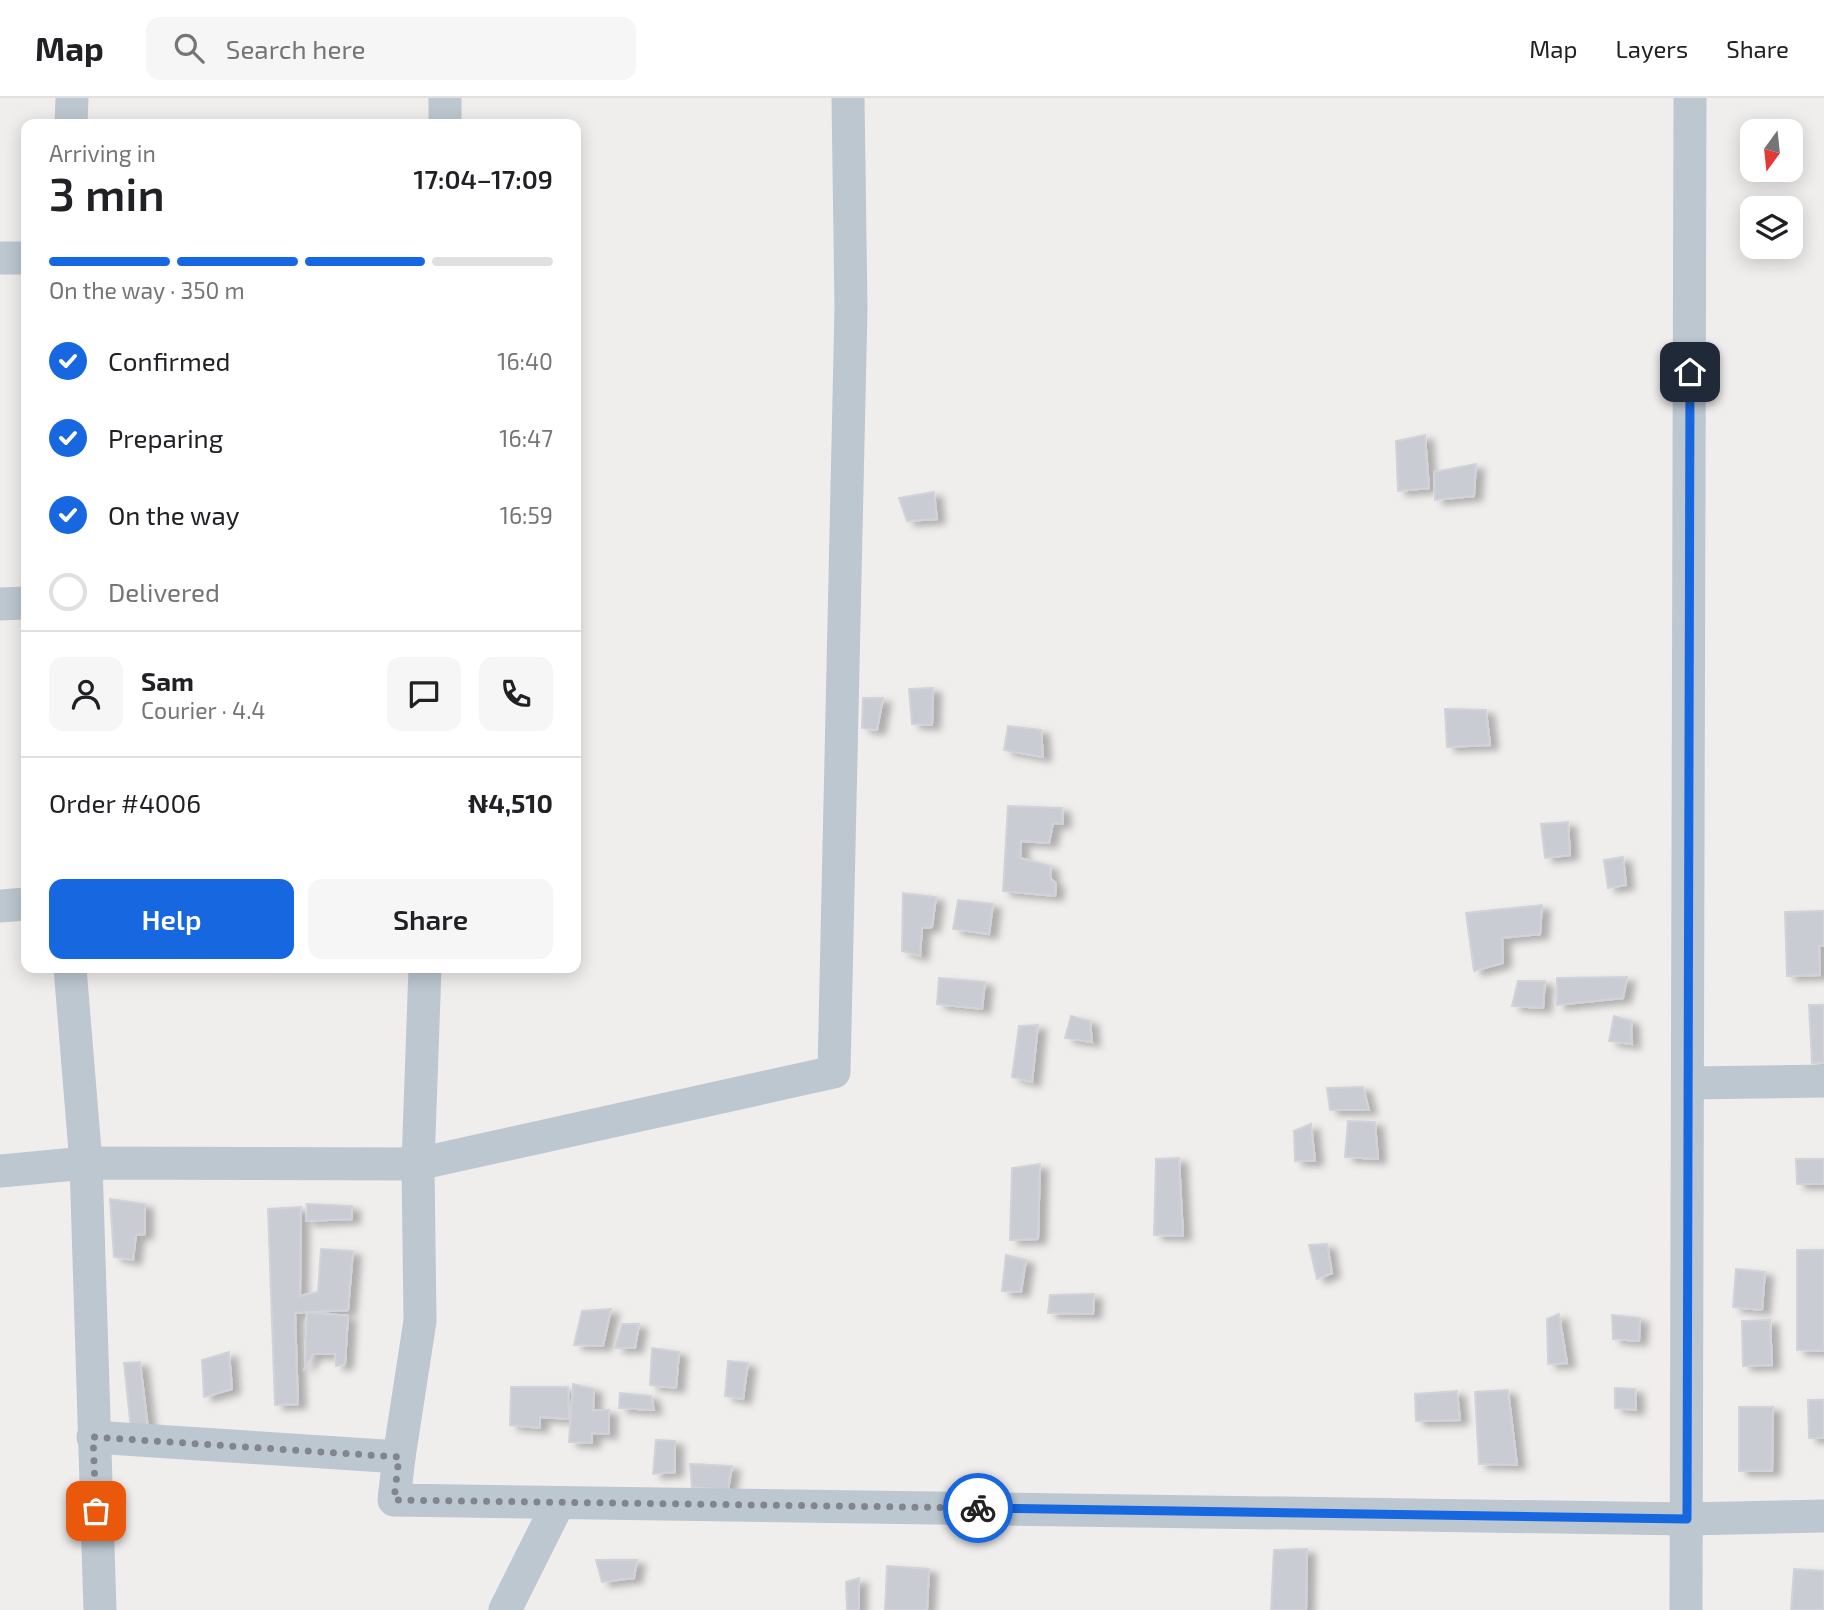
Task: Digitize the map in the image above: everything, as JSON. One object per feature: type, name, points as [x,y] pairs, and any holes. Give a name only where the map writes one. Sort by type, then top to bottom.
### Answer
[{"type":"street","points":[[71,119],[72,98]]},
{"type":"street","points":[[445,98],[445,119]]},
{"type":"street","points":[[0,1171],[86,1163],[418,1164],[834,1072],[851,308],[848,98]]},
{"type":"street","points":[[1686,1610],[1690,98]]},
{"type":"street","points":[[0,258],[21,258]]},
{"type":"street","points":[[0,604],[21,603]]},
{"type":"street","points":[[0,906],[21,904]]},
{"type":"street","points":[[70,973],[86,1163],[100,1610]]},
{"type":"street","points":[[425,973],[418,1164],[420,1321],[394,1500],[1687,1519],[1824,1516]]},
{"type":"street","points":[[1688,1083],[1824,1081]]},
{"type":"street","points":[[93,1437],[399,1457]]},
{"type":"street","points":[[505,1610],[558,1504]]},
{"type":"building","points":[[1425,435],[1429,488],[1398,491],[1396,441]]},
{"type":"building","points":[[1476,464],[1474,496],[1435,500],[1434,472]]},
{"type":"building","points":[[934,492],[937,519],[907,521],[899,498]]},
{"type":"building","points":[[933,688],[932,725],[912,724],[909,689]]},
{"type":"building","points":[[863,698],[883,698],[877,730],[862,728]]},
{"type":"building","points":[[1445,709],[1486,710],[1490,745],[1447,747]]},
{"type":"building","points":[[1008,726],[1041,730],[1043,757],[1004,750]]},
{"type":"building","points":[[1008,806],[1062,808],[1063,824],[1053,823],[1049,843],[1021,841],[1020,858],[1050,866],[1051,879],[1056,884],[1055,896],[1003,891]]},
{"type":"building","points":[[1568,822],[1570,855],[1545,858],[1541,824]]},
{"type":"building","points":[[1623,857],[1626,885],[1608,888],[1604,860]]},
{"type":"building","points":[[903,893],[936,897],[932,927],[922,928],[920,956],[902,951]]},
{"type":"building","points":[[958,900],[993,904],[989,934],[953,929]]},
{"type":"building","points":[[1542,905],[1540,934],[1502,938],[1503,963],[1474,971],[1466,913]]},
{"type":"building","points":[[1824,911],[1824,946],[1819,946],[1820,975],[1787,976],[1785,912]]},
{"type":"building","points":[[1627,977],[1623,998],[1557,1005],[1557,978]]},
{"type":"building","points":[[939,978],[985,982],[982,1009],[937,1004]]},
{"type":"building","points":[[1518,981],[1545,981],[1543,1008],[1512,1006]]},
{"type":"building","points":[[1809,1005],[1824,1005],[1824,1063],[1812,1063]]},
{"type":"building","points":[[1071,1016],[1090,1021],[1092,1042],[1065,1038]]},
{"type":"building","points":[[1614,1016],[1631,1021],[1632,1044],[1609,1041]]},
{"type":"building","points":[[1038,1025],[1032,1082],[1012,1077],[1019,1026]]},
{"type":"building","points":[[1363,1087],[1369,1110],[1330,1110],[1327,1088]]},
{"type":"building","points":[[1348,1121],[1375,1122],[1378,1159],[1345,1157]]},
{"type":"building","points":[[1311,1124],[1315,1161],[1295,1161],[1294,1131]]},
{"type":"building","points":[[1179,1158],[1183,1236],[1154,1235],[1156,1159]]},
{"type":"building","points":[[1796,1159],[1824,1159],[1824,1184],[1797,1184]]},
{"type":"building","points":[[1040,1164],[1038,1239],[1010,1240],[1012,1168]]},
{"type":"building","points":[[110,1199],[145,1204],[145,1234],[136,1235],[133,1260],[114,1257]]},
{"type":"building","points":[[307,1204],[352,1206],[352,1219],[306,1221]]},
{"type":"building","points":[[301,1207],[300,1296],[318,1292],[321,1249],[353,1251],[348,1310],[295,1313],[298,1404],[275,1405],[268,1209]]},
{"type":"building","points":[[1327,1244],[1332,1273],[1317,1279],[1309,1245]]},
{"type":"building","points":[[1797,1250],[1824,1250],[1824,1351],[1797,1350]]},
{"type":"building","points":[[1006,1255],[1026,1260],[1021,1292],[1002,1291]]},
{"type":"building","points":[[1736,1269],[1765,1272],[1762,1310],[1733,1307]]},
{"type":"building","points":[[1094,1294],[1093,1314],[1048,1313],[1050,1295]]},
{"type":"building","points":[[611,1309],[603,1346],[574,1345],[582,1311]]},
{"type":"building","points":[[307,1312],[348,1316],[345,1364],[336,1366],[335,1354],[313,1354],[305,1367]]},
{"type":"building","points":[[1559,1314],[1567,1363],[1548,1364],[1547,1319]]},
{"type":"building","points":[[1612,1315],[1640,1318],[1639,1341],[1613,1339]]},
{"type":"building","points":[[1770,1320],[1772,1365],[1743,1366],[1742,1321]]},
{"type":"building","points":[[622,1324],[639,1324],[635,1348],[615,1348]]},
{"type":"building","points":[[652,1348],[679,1352],[676,1388],[650,1385]]},
{"type":"building","points":[[229,1352],[232,1389],[204,1397],[202,1360]]},
{"type":"building","points":[[728,1361],[748,1363],[743,1399],[725,1396]]},
{"type":"building","points":[[140,1362],[148,1428],[131,1429],[124,1363]]},
{"type":"building","points":[[573,1384],[594,1389],[593,1410],[609,1410],[609,1434],[592,1433],[592,1443],[569,1442]]},
{"type":"building","points":[[511,1387],[568,1387],[569,1419],[540,1417],[540,1428],[510,1425]]},
{"type":"building","points":[[1615,1388],[1635,1389],[1636,1410],[1615,1408]]},
{"type":"building","points":[[1508,1390],[1517,1465],[1479,1464],[1475,1392]]},
{"type":"building","points":[[1457,1391],[1460,1420],[1416,1421],[1415,1394]]},
{"type":"building","points":[[620,1393],[651,1396],[654,1410],[619,1408]]},
{"type":"building","points":[[1808,1400],[1824,1400],[1824,1438],[1809,1438]]},
{"type":"building","points":[[1739,1407],[1773,1407],[1772,1471],[1739,1471]]},
{"type":"building","points":[[656,1440],[675,1441],[675,1472],[653,1474]]},
{"type":"building","points":[[690,1464],[732,1466],[728,1490],[692,1487]]},
{"type":"building","points":[[1307,1549],[1306,1610],[1271,1610],[1274,1550]]},
{"type":"building","points":[[596,1560],[637,1560],[634,1578],[602,1582]]},
{"type":"building","points":[[887,1566],[929,1569],[927,1610],[885,1610]]},
{"type":"building","points":[[1794,1569],[1824,1571],[1824,1610],[1791,1610]]},
{"type":"building","points":[[859,1578],[859,1610],[847,1610],[846,1582]]},
{"type":"way so far","points":[[96,1511],[93,1437],[399,1457],[394,1500],[978,1508]]},
{"type":"route","points":[[978,1508],[1687,1519],[1690,372]]}]
